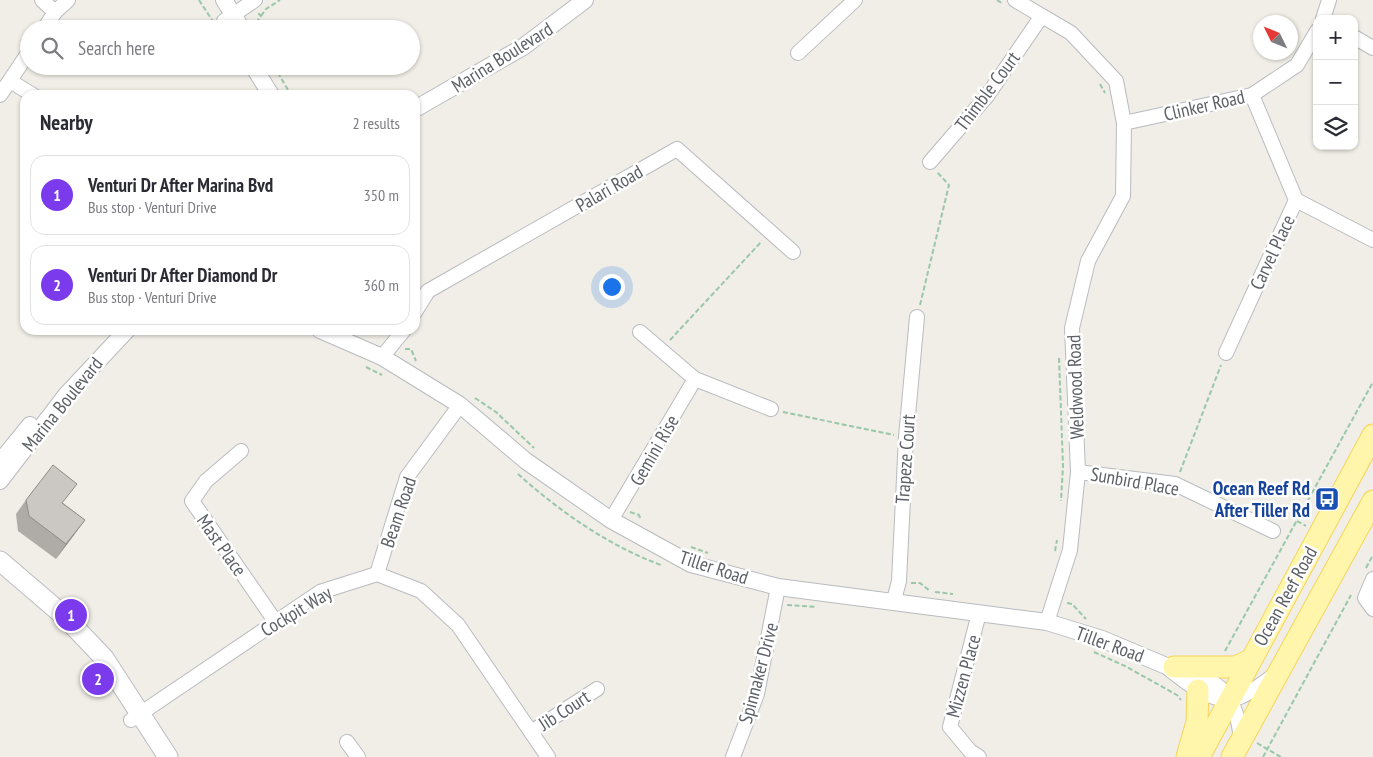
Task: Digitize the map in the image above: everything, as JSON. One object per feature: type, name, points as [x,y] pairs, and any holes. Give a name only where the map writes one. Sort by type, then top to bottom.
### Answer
[{"type":"main road","name":"Ocean Reef Road","points":[[1199,757],[1373,435]]},
{"type":"main road","name":"Ocean Reef Road","points":[[1232,757],[1373,501]]},
{"type":"main road","points":[[0,561],[63,615],[104,658],[155,757]]},
{"type":"main road","points":[[0,575],[50,618],[82,649],[168,757]]},
{"type":"main road","points":[[1169,666],[1235,667],[1249,662]]},
{"type":"main road","points":[[1187,757],[1198,690]]},
{"type":"street","points":[[42,0],[55,12]]},
{"type":"street","points":[[50,20],[55,12],[68,0]]},
{"type":"street","points":[[211,0],[224,20]]},
{"type":"street","points":[[224,0],[225,20]]},
{"type":"street","points":[[226,20],[256,0]]},
{"type":"street","name":"Marina Boulevard","points":[[420,94],[509,43],[568,0]]},
{"type":"street","name":"Marina Boulevard","points":[[420,106],[523,47],[585,0]]},
{"type":"street","points":[[798,53],[854,0]]},
{"type":"street","name":"Weldwood Road","points":[[1015,0],[1071,33],[1116,81],[1124,123],[1123,196],[1088,261],[1072,328],[1078,472],[1070,550],[1047,622]]},
{"type":"street","points":[[1324,15],[1329,0]]},
{"type":"street","name":"Thimble Court","points":[[930,162],[987,96],[1041,17]]},
{"type":"street","name":"Clinker Road","points":[[1124,123],[1252,94],[1298,65],[1313,38]]},
{"type":"street","points":[[1358,39],[1373,48]]},
{"type":"street","points":[[0,95],[20,65]]},
{"type":"street","points":[[259,75],[268,90]]},
{"type":"street","points":[[271,75],[280,90]]},
{"type":"street","points":[[10,80],[25,90]]},
{"type":"street","name":"Carvel Place","points":[[1226,353],[1296,200],[1252,94]]},
{"type":"street","name":"Palari Road","points":[[420,304],[428,291],[677,149],[793,252]]},
{"type":"street","points":[[1296,200],[1373,240]]},
{"type":"street","name":"Trapeze Court","points":[[894,600],[899,581],[906,438],[917,317]]},
{"type":"street","points":[[640,332],[695,379],[771,409]]},
{"type":"street","name":"Marina Boulevard","points":[[0,462],[56,390],[107,335]]},
{"type":"street","name":"Marina Boulevard","points":[[0,481],[66,395],[122,335]]},
{"type":"street","name":"Tiller Road","points":[[331,335],[382,357],[466,401],[526,461],[612,520],[691,564],[777,595],[894,600],[1047,622],[1102,639],[1219,684],[1230,699],[1239,720],[1242,738]]},
{"type":"street","points":[[382,357],[401,335]]},
{"type":"street","name":"Gemini Rise","points":[[612,520],[695,379]]},
{"type":"street","name":"Beam Road","points":[[377,574],[407,477],[466,401]]},
{"type":"street","name":"Mast Place","points":[[241,451],[206,481],[192,501],[275,621]]},
{"type":"street","name":"Sunbird Place","points":[[1078,472],[1175,484],[1273,531]]},
{"type":"street","points":[[377,574],[421,591],[458,625],[548,757]]},
{"type":"street","name":"Cockpit Way","points":[[135,717],[320,592],[377,574]]},
{"type":"street","points":[[1369,575],[1365,598],[1373,609]]},
{"type":"street","name":"Spinnaker Drive","points":[[733,757],[757,694],[777,595]]},
{"type":"street","name":"Mizzen Place","points":[[979,613],[950,727],[970,750],[979,757]]},
{"type":"street","name":"Tiller Road","points":[[1169,666],[1182,681],[1198,690],[1214,698],[1230,699]]},
{"type":"street","points":[[1230,699],[1239,698],[1281,670]]},
{"type":"street","name":"Jib Court","points":[[531,732],[597,688]]},
{"type":"street","points":[[347,742],[358,757]]},
{"type":"path","points":[[199,0],[224,20]]},
{"type":"path","points":[[260,16],[266,9],[280,0]]},
{"type":"path","points":[[279,75],[288,90]]},
{"type":"path","points":[[917,317],[949,186],[930,162]]},
{"type":"path","points":[[661,349],[771,232]]},
{"type":"path","points":[[396,342],[406,349],[411,349],[414,358],[419,364]]},
{"type":"path","points":[[1175,484],[1226,353]]},
{"type":"path","points":[[360,363],[385,377]]},
{"type":"path","points":[[1222,667],[1225,651],[1373,382]]},
{"type":"path","points":[[466,401],[496,412],[535,448]]},
{"type":"path","points":[[771,409],[906,438]]},
{"type":"path","points":[[516,472],[544,497],[604,537],[661,565]]},
{"type":"path","points":[[621,506],[639,515],[644,525]]},
{"type":"path","points":[[686,545],[714,554]]},
{"type":"path","points":[[1369,575],[1373,555]]},
{"type":"path","points":[[899,581],[920,583],[930,591],[960,595]]},
{"type":"path","points":[[1263,757],[1356,587]]},
{"type":"path","points":[[777,595],[826,608]]},
{"type":"path","points":[[1090,651],[1126,666],[1177,695],[1194,714]]},
{"type":"path","points":[[1242,738],[1268,748],[1281,757]]},
{"type":"building","points":[[53,465],[77,484],[62,503],[85,520],[66,544],[29,516],[26,500]]},
{"type":"place","name":"Ocean Reef Rd After Tiller Rd","points":[[1327,499]]},
{"type":"place","name":"Venturi Dr After Marina Bvd","points":[[71,615]]},
{"type":"place","name":"Venturi Dr After Diamond Dr","points":[[98,679]]}]
